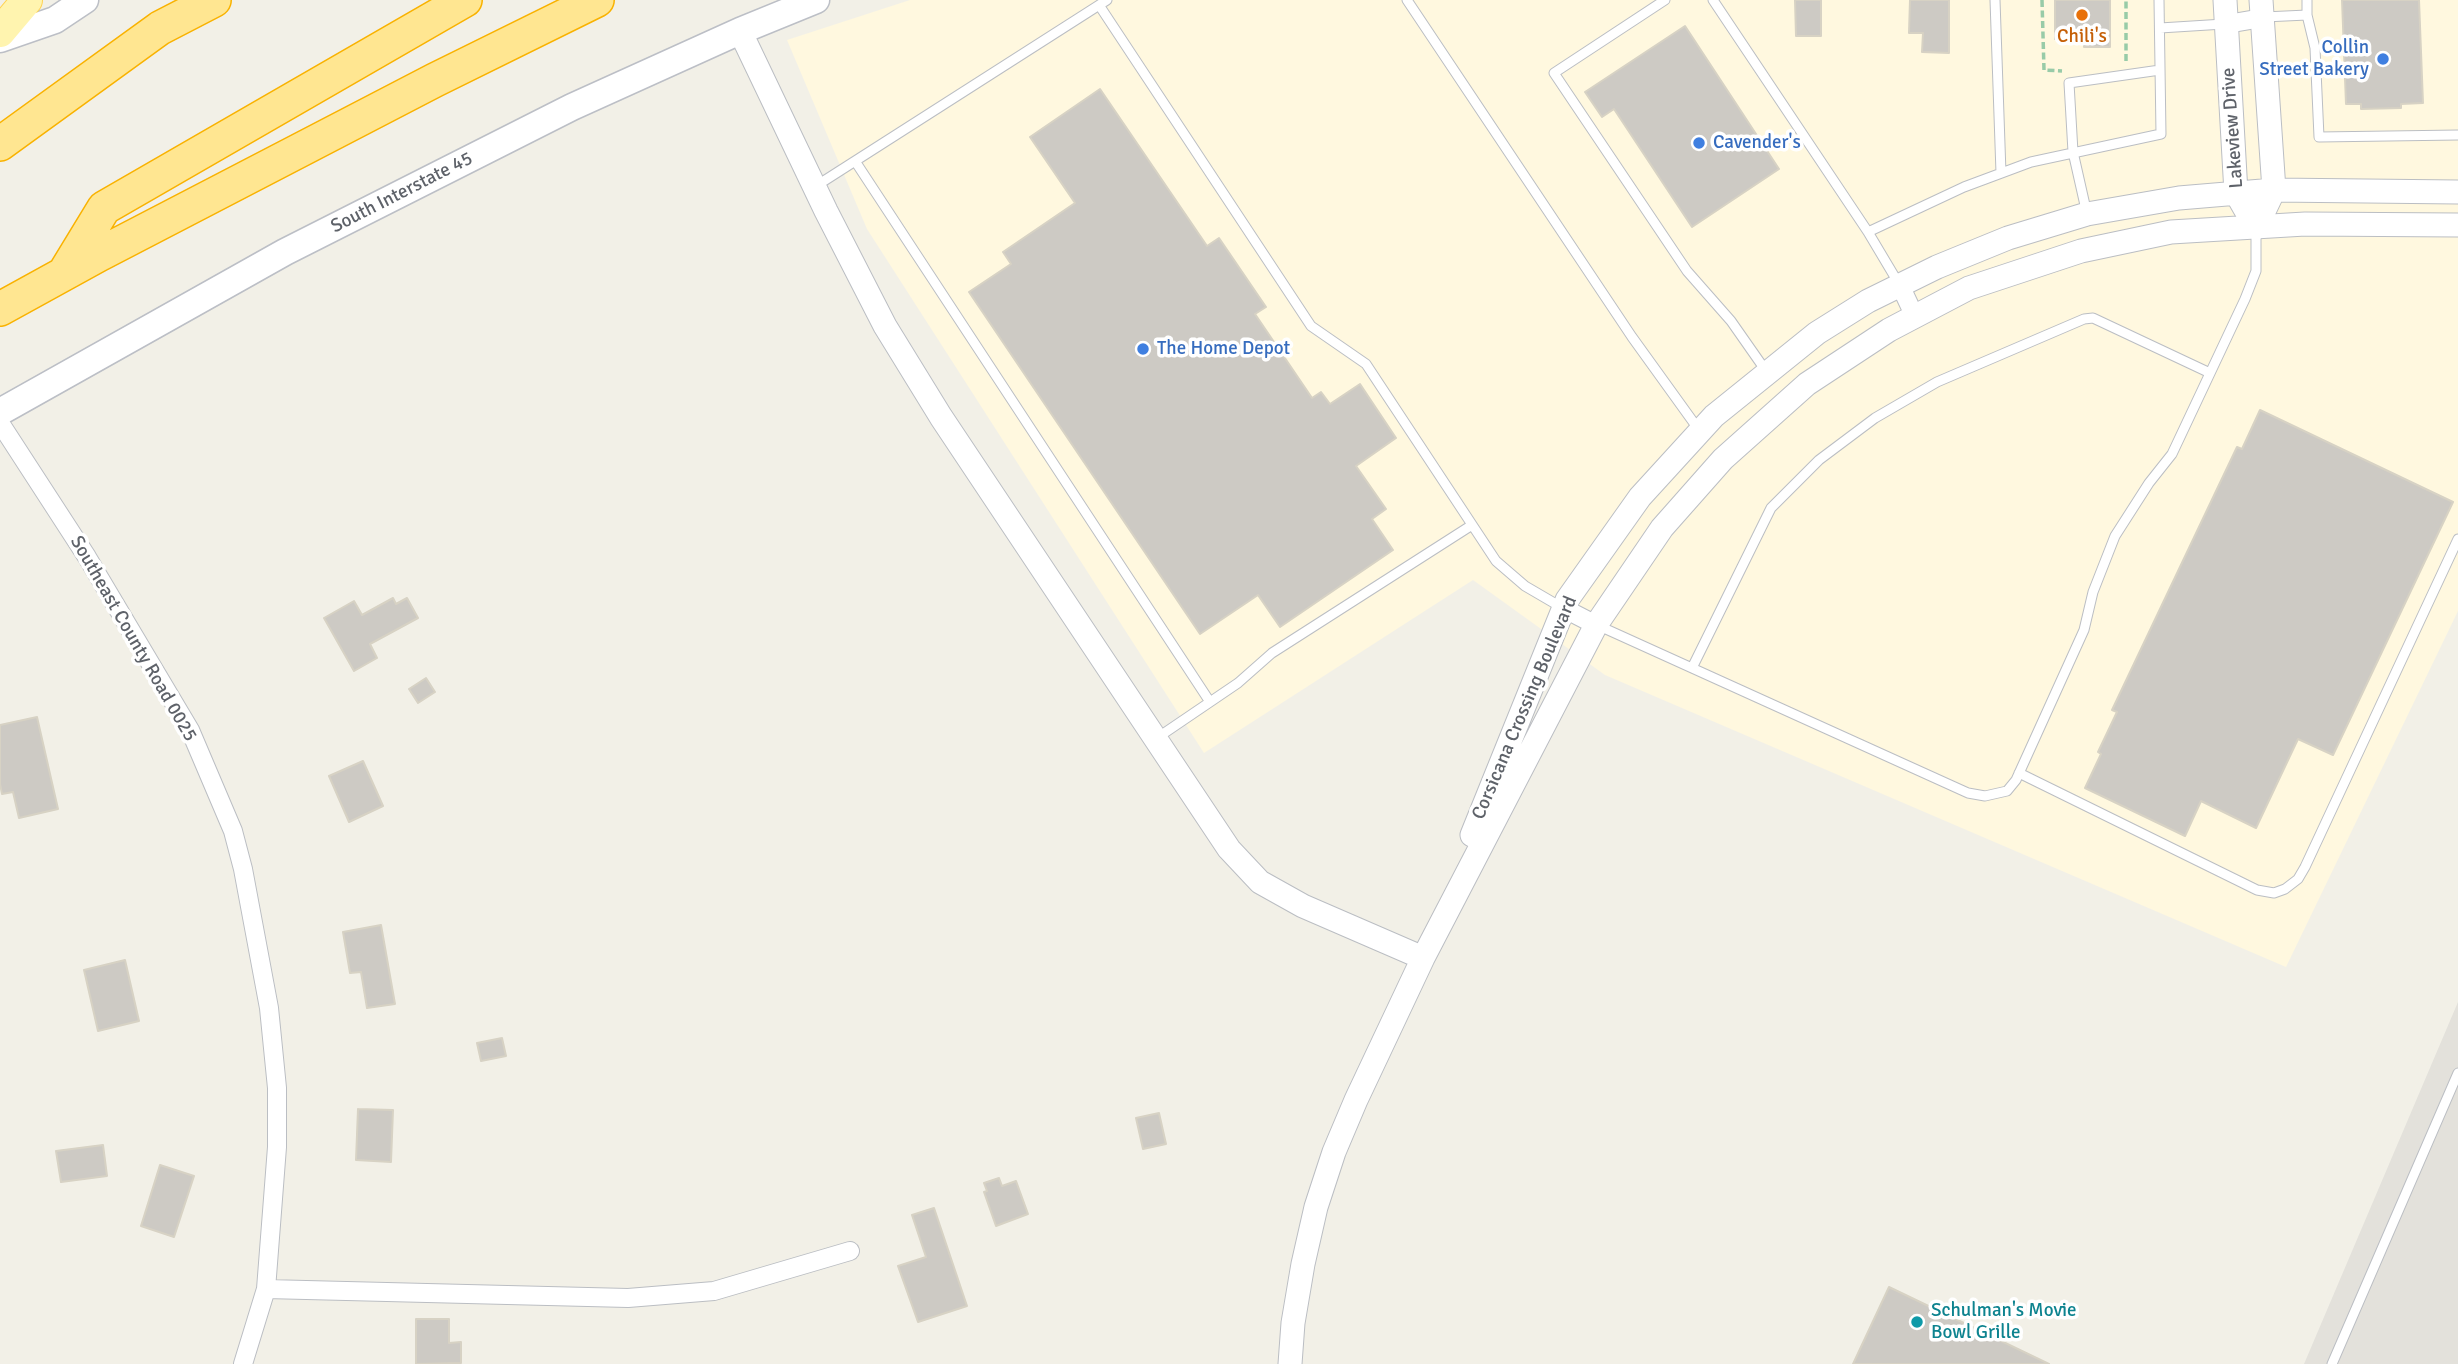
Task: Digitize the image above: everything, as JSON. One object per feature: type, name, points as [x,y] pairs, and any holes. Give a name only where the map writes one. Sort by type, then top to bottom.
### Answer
[{"type":"highway","points":[[0,144],[160,28],[214,0]]},
{"type":"highway","points":[[63,274],[104,208],[465,0]]},
{"type":"highway","points":[[0,309],[435,80],[597,0]]},
{"type":"main road","points":[[0,32],[27,0]]},
{"type":"main road","points":[[0,39],[55,20],[85,0]]},
{"type":"main road","name":"South Interstate 45","points":[[0,412],[285,252],[572,107],[740,31],[816,0]]},
{"type":"street","name":"Lakeview Drive","points":[[2225,0],[2236,193],[2256,228]]},
{"type":"street","points":[[2227,24],[2261,9]]},
{"type":"street","name":"Lakeview Drive","points":[[2256,228],[2274,190],[2261,9]]},
{"type":"street","points":[[740,31],[885,326],[941,417],[1230,849],[1260,882],[1303,906],[1423,958]]},
{"type":"street","name":"Corsicana Crossing Boulevard","points":[[1423,958],[1563,608],[1640,497],[1714,416],[1818,333],[1868,301],[1937,267],[2008,238],[2087,214],[2179,198],[2274,190],[2458,192]]},
{"type":"street","name":"Corsicana Crossing Boulevard","points":[[1290,1364],[1293,1323],[1316,1207],[1334,1152],[1423,958],[1596,625],[1662,528],[1723,459],[1807,384],[1889,330],[1969,288],[2081,251],[2171,232],[2305,224],[2458,226]]},
{"type":"street","points":[[1900,285],[1915,317]]},
{"type":"street","name":"Southeast County Road 0025","points":[[0,423],[87,557],[190,730],[233,831],[243,869],[262,964],[274,1045],[277,1087],[276,1147],[265,1289],[243,1364]]},
{"type":"street","points":[[1563,608],[1596,625]]},
{"type":"street","points":[[265,1289],[628,1298],[714,1291],[850,1251]]},
{"type":"lane","points":[[1407,0],[1632,337],[1700,432]]},
{"type":"lane","points":[[1665,0],[1554,73],[1687,271],[1731,321],[1767,372]]},
{"type":"lane","points":[[1713,0],[1868,232],[1900,285]]},
{"type":"lane","points":[[1995,0],[2001,173]]},
{"type":"lane","points":[[1868,232],[1964,187],[2031,162],[2161,134],[2159,0]]},
{"type":"lane","points":[[2307,0],[2307,15],[2315,48],[2319,136],[2458,135]]},
{"type":"lane","points":[[815,187],[1103,3],[1311,326],[1366,364],[1496,561],[1525,586],[1563,608]]},
{"type":"lane","points":[[2261,9],[2307,15]]},
{"type":"lane","points":[[2160,29],[2227,24]]},
{"type":"lane","points":[[2087,214],[2073,152],[2069,83],[2160,70]]},
{"type":"lane","points":[[855,161],[1210,702]]},
{"type":"lane","points":[[1596,625],[1968,793],[1986,796],[2007,791],[2020,773],[2084,629],[2093,592],[2115,536],[2149,482],[2172,454],[2256,271],[2256,228]]},
{"type":"lane","points":[[1692,668],[1771,508],[1819,460],[1875,418],[1937,382],[2084,319],[2093,318],[2210,373]]},
{"type":"lane","points":[[1156,739],[1238,683],[1272,653],[1472,525]]},
{"type":"lane","points":[[2020,773],[2256,890],[2274,893],[2285,889],[2298,879],[2305,867],[2458,539]]},
{"type":"lane","points":[[2332,1364],[2458,1073]]},
{"type":"path","points":[[2042,0],[2043,71],[2063,71],[2069,83]]},
{"type":"path","points":[[2126,0],[2126,75]]},
{"type":"shaded area","points":[[910,0],[2458,0],[2458,611],[2286,967],[1605,675],[1473,580],[1204,753],[867,229],[787,40]]},
{"type":"shaded area","points":[[2458,1002],[2458,1364],[2304,1364]]},
{"type":"building","points":[[1795,0],[1821,0],[1821,36],[1796,36]]},
{"type":"building","points":[[1910,0],[1949,0],[1949,53],[1922,52],[1923,33],[1909,33]]},
{"type":"building","name":"Chili's","points":[[2055,0],[2110,0],[2110,47],[2084,47],[2084,39],[2055,39]]},
{"type":"building","name":"Collin Street Bakery","points":[[2342,0],[2419,0],[2423,103],[2401,104],[2401,108],[2361,109],[2361,104],[2346,104]]},
{"type":"building","name":"Cavender's","points":[[1685,26],[1779,169],[1692,227],[1614,109],[1602,117],[1585,92]]},
{"type":"building","name":"The Home Depot","points":[[1100,89],[1207,246],[1219,238],[1266,307],[1255,314],[1312,398],[1321,392],[1330,404],[1360,384],[1396,438],[1356,466],[1386,509],[1372,519],[1393,550],[1280,627],[1258,595],[1200,634],[969,292],[1011,264],[1003,252],[1075,203],[1030,137]]},
{"type":"building","points":[[2260,410],[2453,502],[2333,755],[2298,739],[2256,828],[2201,801],[2185,836],[2085,788],[2117,712],[2112,710],[2237,447],[2242,449]]},
{"type":"building","points":[[393,598],[396,604],[407,598],[418,618],[370,644],[377,658],[354,671],[324,618],[354,601],[362,615]]},
{"type":"building","points":[[426,678],[435,692],[418,703],[409,689]]},
{"type":"building","points":[[37,717],[58,809],[19,818],[13,792],[2,794],[0,725]]},
{"type":"building","points":[[363,761],[383,806],[349,822],[329,776]]},
{"type":"building","points":[[381,925],[395,1004],[367,1008],[361,972],[350,973],[343,932]]},
{"type":"building","points":[[125,960],[139,1021],[98,1031],[84,970]]},
{"type":"building","points":[[502,1038],[506,1056],[481,1061],[477,1043]]},
{"type":"building","points":[[358,1109],[393,1110],[391,1162],[356,1160]]},
{"type":"building","points":[[1159,1113],[1166,1144],[1143,1149],[1136,1118]]},
{"type":"building","points":[[103,1145],[107,1176],[61,1182],[56,1151]]},
{"type":"building","points":[[160,1165],[194,1176],[174,1237],[141,1226]]},
{"type":"building","points":[[999,1178],[1002,1186],[1016,1181],[1028,1214],[996,1226],[984,1192],[987,1191],[984,1183]]},
{"type":"building","points":[[934,1208],[967,1306],[918,1322],[898,1266],[926,1257],[912,1215]]},
{"type":"building","name":"Schulman's Movie Bowl Grille","points":[[1889,1287],[2049,1364],[1853,1364]]},
{"type":"building","points":[[416,1319],[449,1319],[449,1343],[461,1342],[461,1363],[416,1364]]},
{"type":"place","name":"Chili's","points":[[2082,15]]},
{"type":"place","name":"Collin Street Bakery","points":[[2383,59]]},
{"type":"place","name":"Cavender's","points":[[1699,143]]},
{"type":"place","name":"The Home Depot","points":[[1143,349]]},
{"type":"place","name":"Schulman's Movie Bowl Grille","points":[[1917,1322]]}]
